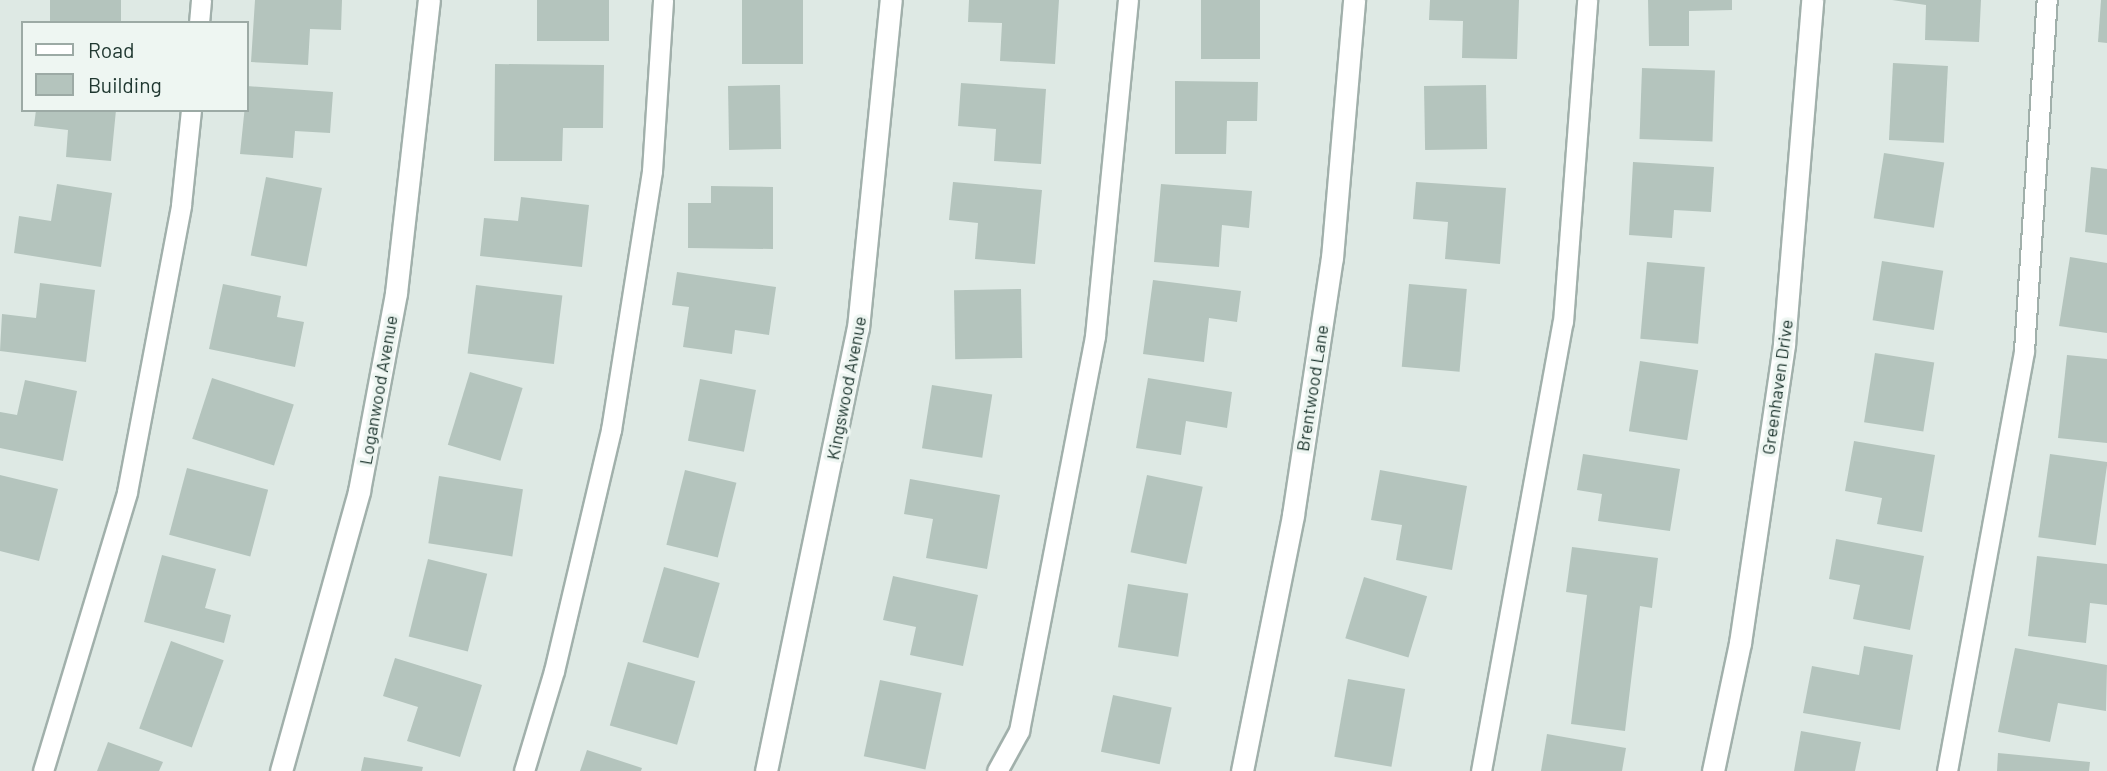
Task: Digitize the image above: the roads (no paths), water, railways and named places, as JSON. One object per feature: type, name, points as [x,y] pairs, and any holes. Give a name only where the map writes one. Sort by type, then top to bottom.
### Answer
[{"type":"street","name":"Loganwood Avenue","points":[[281,771],[359,491],[396,293],[429,0]]},
{"type":"street","name":"Kingswood Avenue","points":[[766,771],[858,328],[891,0]]},
{"type":"street","name":"Brentwood Lane","points":[[1242,771],[1293,515],[1332,258],[1354,0]]},
{"type":"street","name":"Greenhaven Drive","points":[[1713,771],[1740,643],[1784,344],[1812,0]]},
{"type":"lane","points":[[199,21],[201,0]]},
{"type":"lane","points":[[524,771],[554,671],[611,430],[652,171],[663,0]]},
{"type":"lane","points":[[997,771],[1019,731],[1095,336],[1128,0]]},
{"type":"lane","points":[[1481,771],[1563,322],[1587,0]]},
{"type":"lane","points":[[1947,771],[2024,351],[2047,0]]},
{"type":"lane","points":[[43,771],[127,492],[181,205],[191,112]]}]
